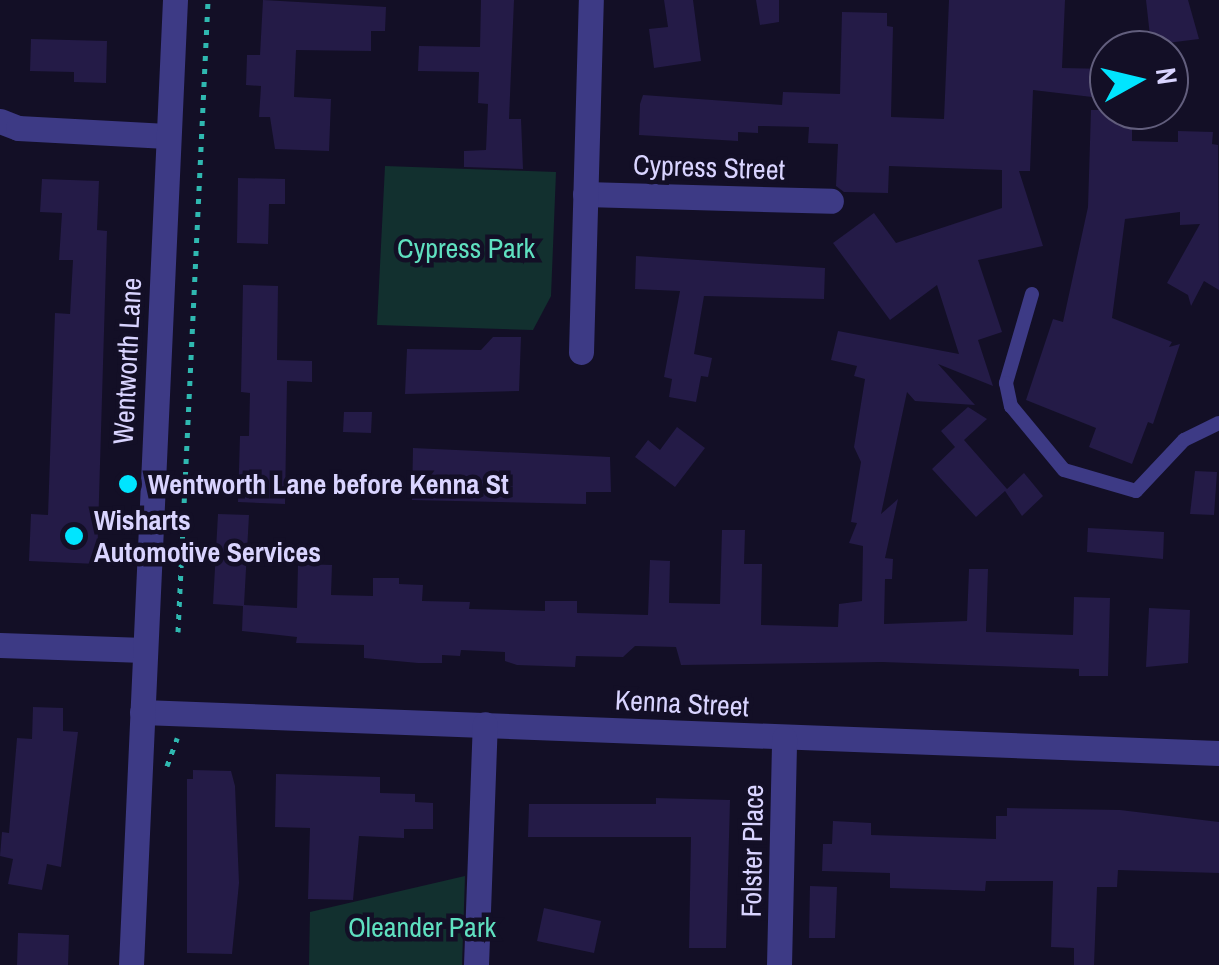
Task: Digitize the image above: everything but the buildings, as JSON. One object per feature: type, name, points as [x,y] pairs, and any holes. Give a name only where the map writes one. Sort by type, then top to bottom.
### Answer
[{"type":"street","name":"Wentworth Lane","points":[[131,965],[175,0]]},
{"type":"street","points":[[581,352],[591,0]]},
{"type":"street","points":[[0,121],[18,128],[167,136]]},
{"type":"street","name":"Cypress Street","points":[[585,194],[831,201]]},
{"type":"street","points":[[0,645],[144,650]]},
{"type":"street","name":"Kenna Street","points":[[142,712],[1219,753]]},
{"type":"street","points":[[476,965],[485,724]]},
{"type":"street","name":"Folster Place","points":[[779,965],[784,738]]},
{"type":"lane","points":[[1032,294],[1006,383],[1011,406],[1064,470],[1136,491],[1184,440],[1219,423]]},
{"type":"path","points":[[178,632],[208,0]]},
{"type":"green space","name":"Cypress Park","points":[[385,166],[556,172],[551,296],[533,330],[377,325]]},
{"type":"green space","name":"Oleander Park","points":[[465,876],[462,965],[309,965],[310,912]]},
{"type":"place","name":"Wentworth Lane before Kenna St","points":[[128,484]]},
{"type":"place","name":"Wisharts Automotive Services","points":[[74,536]]}]
